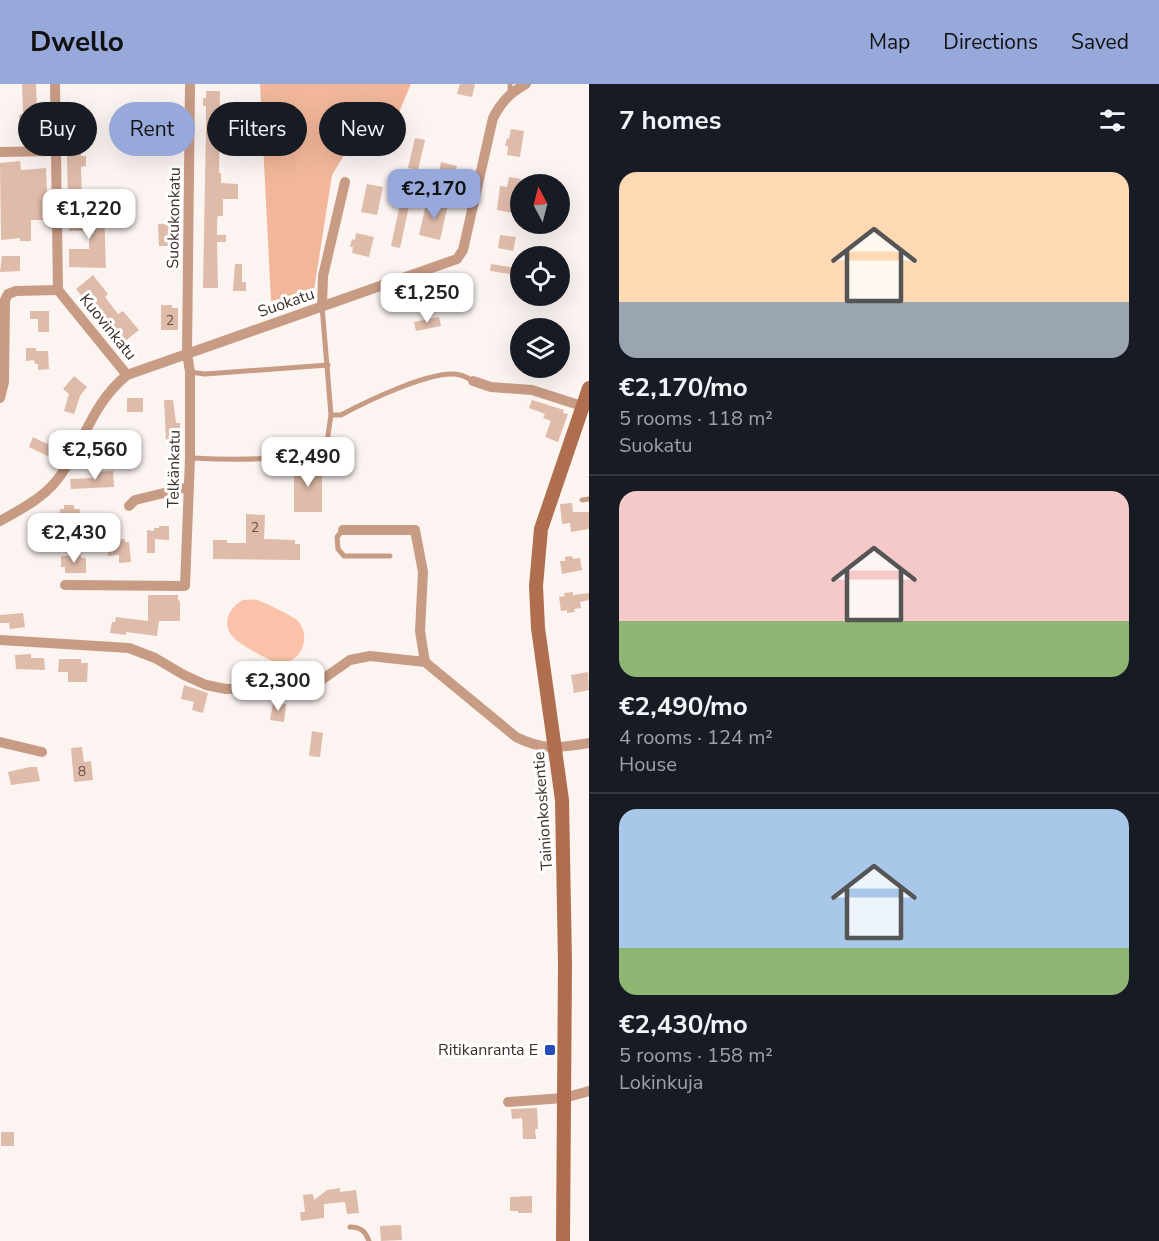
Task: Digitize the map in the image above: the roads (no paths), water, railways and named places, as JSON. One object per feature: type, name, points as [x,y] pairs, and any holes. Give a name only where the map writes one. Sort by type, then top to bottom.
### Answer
[{"type":"street","name":"Kuovinkatu","points":[[54,84],[55,102]]},
{"type":"street","name":"Suokukonkatu","points":[[187,353],[190,84]]},
{"type":"street","name":"Suokatu","points":[[0,521],[41,496],[57,480],[100,404],[113,387],[127,375],[457,259],[463,250],[493,118],[510,89],[526,84]]},
{"type":"street","points":[[0,152],[18,152]]},
{"type":"street","name":"Kuovinkatu","points":[[56,156],[58,290],[127,375]]},
{"type":"street","points":[[322,306],[323,276],[345,182]]},
{"type":"street","points":[[0,398],[4,382],[5,300],[8,294],[16,291],[58,290]]},
{"type":"street","name":"Telkänkatu","points":[[65,585],[185,586],[190,458],[190,372],[187,353]]},
{"type":"street","points":[[473,381],[491,387],[532,390],[582,406]]},
{"type":"street","name":"Tainionkoskentie","points":[[564,1241],[557,1098],[564,863],[562,800],[538,628],[536,586],[541,529],[589,388]]},
{"type":"street","points":[[129,506],[135,500],[189,487]]},
{"type":"street","points":[[343,530],[415,530],[423,572],[420,630],[425,662]]},
{"type":"street","points":[[0,640],[129,648],[155,658],[206,685],[226,689],[303,686],[320,681],[350,660],[370,656],[425,662],[516,737],[529,744],[556,749],[589,743]]},
{"type":"street","points":[[0,742],[42,752]]},
{"type":"street","points":[[508,1102],[557,1098],[589,1091]]},
{"type":"lane","points":[[409,276],[421,296]]},
{"type":"lane","points":[[190,458],[243,459],[295,455],[314,450],[327,442],[331,415],[322,306]]},
{"type":"lane","points":[[190,372],[205,374],[328,365]]},
{"type":"lane","points":[[331,415],[341,415],[396,389],[447,374],[460,375],[473,381]]},
{"type":"lane","points":[[582,500],[589,499]]},
{"type":"lane","points":[[343,530],[337,537],[338,549],[344,556],[390,556]]},
{"type":"lane","points":[[351,1227],[358,1227],[364,1231],[369,1241]]},
{"type":"place","name":"Ritikanranta E","points":[[550,1050]]}]
